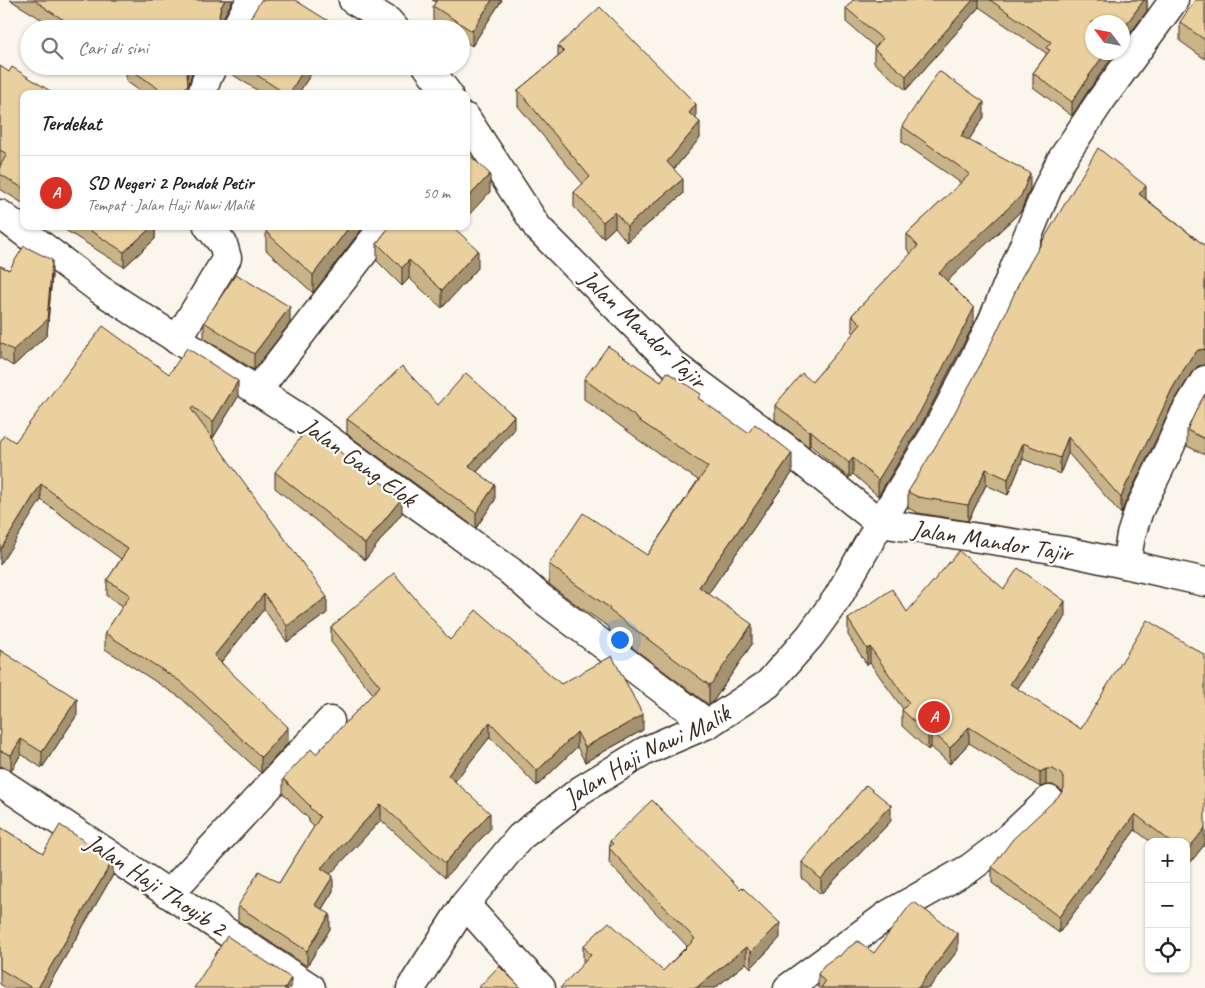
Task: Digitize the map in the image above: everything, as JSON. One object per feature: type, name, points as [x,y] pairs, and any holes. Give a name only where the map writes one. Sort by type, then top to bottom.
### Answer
[{"type":"street","points":[[240,20],[251,0]]},
{"type":"street","points":[[353,0],[386,20]]},
{"type":"street","name":"Jalan Haji Nawi Malik","points":[[411,988],[466,904],[520,837],[581,790],[646,751],[708,724],[768,684],[810,636],[838,597],[880,523],[934,435],[971,365],[992,322],[1044,195],[1060,162],[1101,100],[1174,0]]},
{"type":"street","points":[[203,90],[208,75]]},
{"type":"street","points":[[434,75],[445,90]]},
{"type":"street","name":"Jalan Mandor Tajir","points":[[470,124],[538,228],[674,365],[782,445],[880,523],[1065,551],[1205,582]]},
{"type":"street","name":"Jalan Gang Elok","points":[[0,214],[20,230]]},
{"type":"street","name":"Jalan Gang Elok","points":[[21,230],[98,290],[298,417],[510,571],[540,598],[708,724]]},
{"type":"street","points":[[177,340],[227,258],[223,244],[211,230]]},
{"type":"street","points":[[257,391],[381,230]]},
{"type":"street","points":[[1126,564],[1131,536],[1140,510],[1185,413],[1205,380]]},
{"type":"street","points":[[169,894],[330,720]]},
{"type":"street","name":"Jalan Haji Thoyib 2","points":[[0,782],[311,988]]},
{"type":"street","points":[[788,988],[890,914],[970,868],[1002,843],[1048,800]]},
{"type":"street","points":[[466,904],[541,988]]},
{"type":"building","points":[[34,0],[225,0],[219,15],[220,20],[64,20]]},
{"type":"building","points":[[261,0],[295,0],[327,20],[249,20]]},
{"type":"building","points":[[437,0],[492,0],[472,31],[470,30],[470,20],[455,20],[433,6]]},
{"type":"building","points":[[853,0],[973,0],[906,76],[874,49],[882,39],[846,8]]},
{"type":"building","points":[[990,0],[1144,0],[1130,19],[1130,15],[1085,15],[1085,60],[1100,60],[1072,102],[1033,73],[1050,50],[1046,48],[1051,42]]},
{"type":"building","points":[[1195,0],[1205,0],[1205,40],[1180,22]]},
{"type":"building","points":[[600,7],[696,104],[689,113],[700,122],[667,162],[683,179],[627,226],[615,212],[603,222],[574,192],[590,177],[518,90],[564,52],[558,46]]},
{"type":"building","points":[[0,66],[9,72],[12,67],[20,72],[20,75],[25,75],[49,90],[20,90],[20,186],[0,174],[0,166],[7,154],[0,150]]},
{"type":"building","points":[[939,71],[984,102],[961,136],[1030,173],[1021,196],[939,273],[974,308],[920,412],[878,480],[853,458],[849,463],[810,430],[775,405],[802,373],[812,382],[861,324],[852,315],[918,246],[907,234],[970,174],[902,126]]},
{"type":"building","points":[[139,75],[187,75],[188,84],[184,90],[160,90]]},
{"type":"building","points":[[257,75],[301,75],[291,90],[280,90]]},
{"type":"building","points":[[1098,148],[1146,186],[1139,194],[1205,244],[1205,349],[1198,350],[1192,356],[1172,389],[1121,498],[1068,437],[1060,458],[1023,443],[1008,479],[986,469],[968,505],[918,497],[908,492],[947,427],[985,356],[1022,276]]},
{"type":"building","points":[[470,156],[490,174],[470,196]]},
{"type":"building","points":[[89,230],[149,230],[124,252]]},
{"type":"building","points":[[267,230],[347,230],[313,275],[266,232]]},
{"type":"building","points":[[387,230],[456,230],[478,250],[442,290],[409,260],[402,268],[377,243]]},
{"type":"building","points":[[24,246],[52,260],[47,320],[13,350],[0,343],[0,266],[9,270]]},
{"type":"building","points":[[236,274],[290,307],[254,354],[204,322]]},
{"type":"building","points":[[103,326],[169,374],[187,348],[238,381],[213,422],[193,407],[191,409],[327,597],[287,626],[264,594],[214,656],[288,727],[261,757],[181,682],[105,633],[130,595],[107,580],[128,549],[41,484],[0,550],[0,442],[4,435],[15,442]]},
{"type":"building","points":[[608,346],[661,382],[667,372],[701,394],[698,398],[748,433],[755,424],[792,453],[699,587],[752,624],[709,685],[609,610],[610,608],[549,564],[583,513],[647,555],[708,467],[637,419],[584,379]]},
{"type":"building","points":[[402,366],[438,405],[466,373],[514,416],[469,466],[495,485],[476,513],[347,419]]},
{"type":"building","points":[[1205,394],[1205,439],[1187,430]]},
{"type":"building","points":[[306,430],[322,442],[324,440],[402,498],[365,544],[275,472]]},
{"type":"building","points":[[959,551],[1004,589],[1018,568],[1065,601],[1010,684],[1081,729],[1147,620],[1205,655],[1205,828],[1190,847],[1190,838],[1166,838],[1135,814],[1059,917],[992,867],[1013,839],[1060,795],[1064,788],[1064,780],[1061,774],[1053,769],[1046,769],[1040,772],[969,727],[950,748],[931,731],[928,734],[902,710],[909,703],[870,647],[867,649],[848,619],[892,589],[907,612]]},
{"type":"building","points":[[394,573],[450,640],[476,610],[561,684],[612,656],[643,715],[585,747],[577,732],[537,771],[490,722],[448,775],[490,813],[445,863],[381,804],[321,868],[333,876],[315,905],[330,914],[307,951],[238,906],[259,871],[279,883],[320,817],[283,779],[311,749],[316,754],[380,686],[331,627]]},
{"type":"building","points":[[0,650],[77,699],[42,752],[21,739],[11,755],[0,751]]},
{"type":"building","points":[[866,785],[891,805],[821,879],[802,862]]},
{"type":"building","points":[[652,800],[740,889],[742,887],[780,923],[751,952],[746,947],[696,988],[560,988],[591,955],[583,946],[609,922],[663,971],[695,939],[609,848],[613,844],[610,841]]},
{"type":"building","points":[[60,825],[113,860],[38,988],[32,988],[0,969],[0,827],[43,853]]},
{"type":"building","points":[[914,902],[958,934],[918,988],[821,988],[825,982],[818,974],[824,965],[840,956],[858,941],[874,953]]},
{"type":"building","points":[[227,936],[291,978],[285,988],[194,988]]},
{"type":"building","points":[[499,966],[521,988],[478,988]]},
{"type":"place","name":"SD Negeri 2 Pondok Petir","points":[[934,717]]}]
